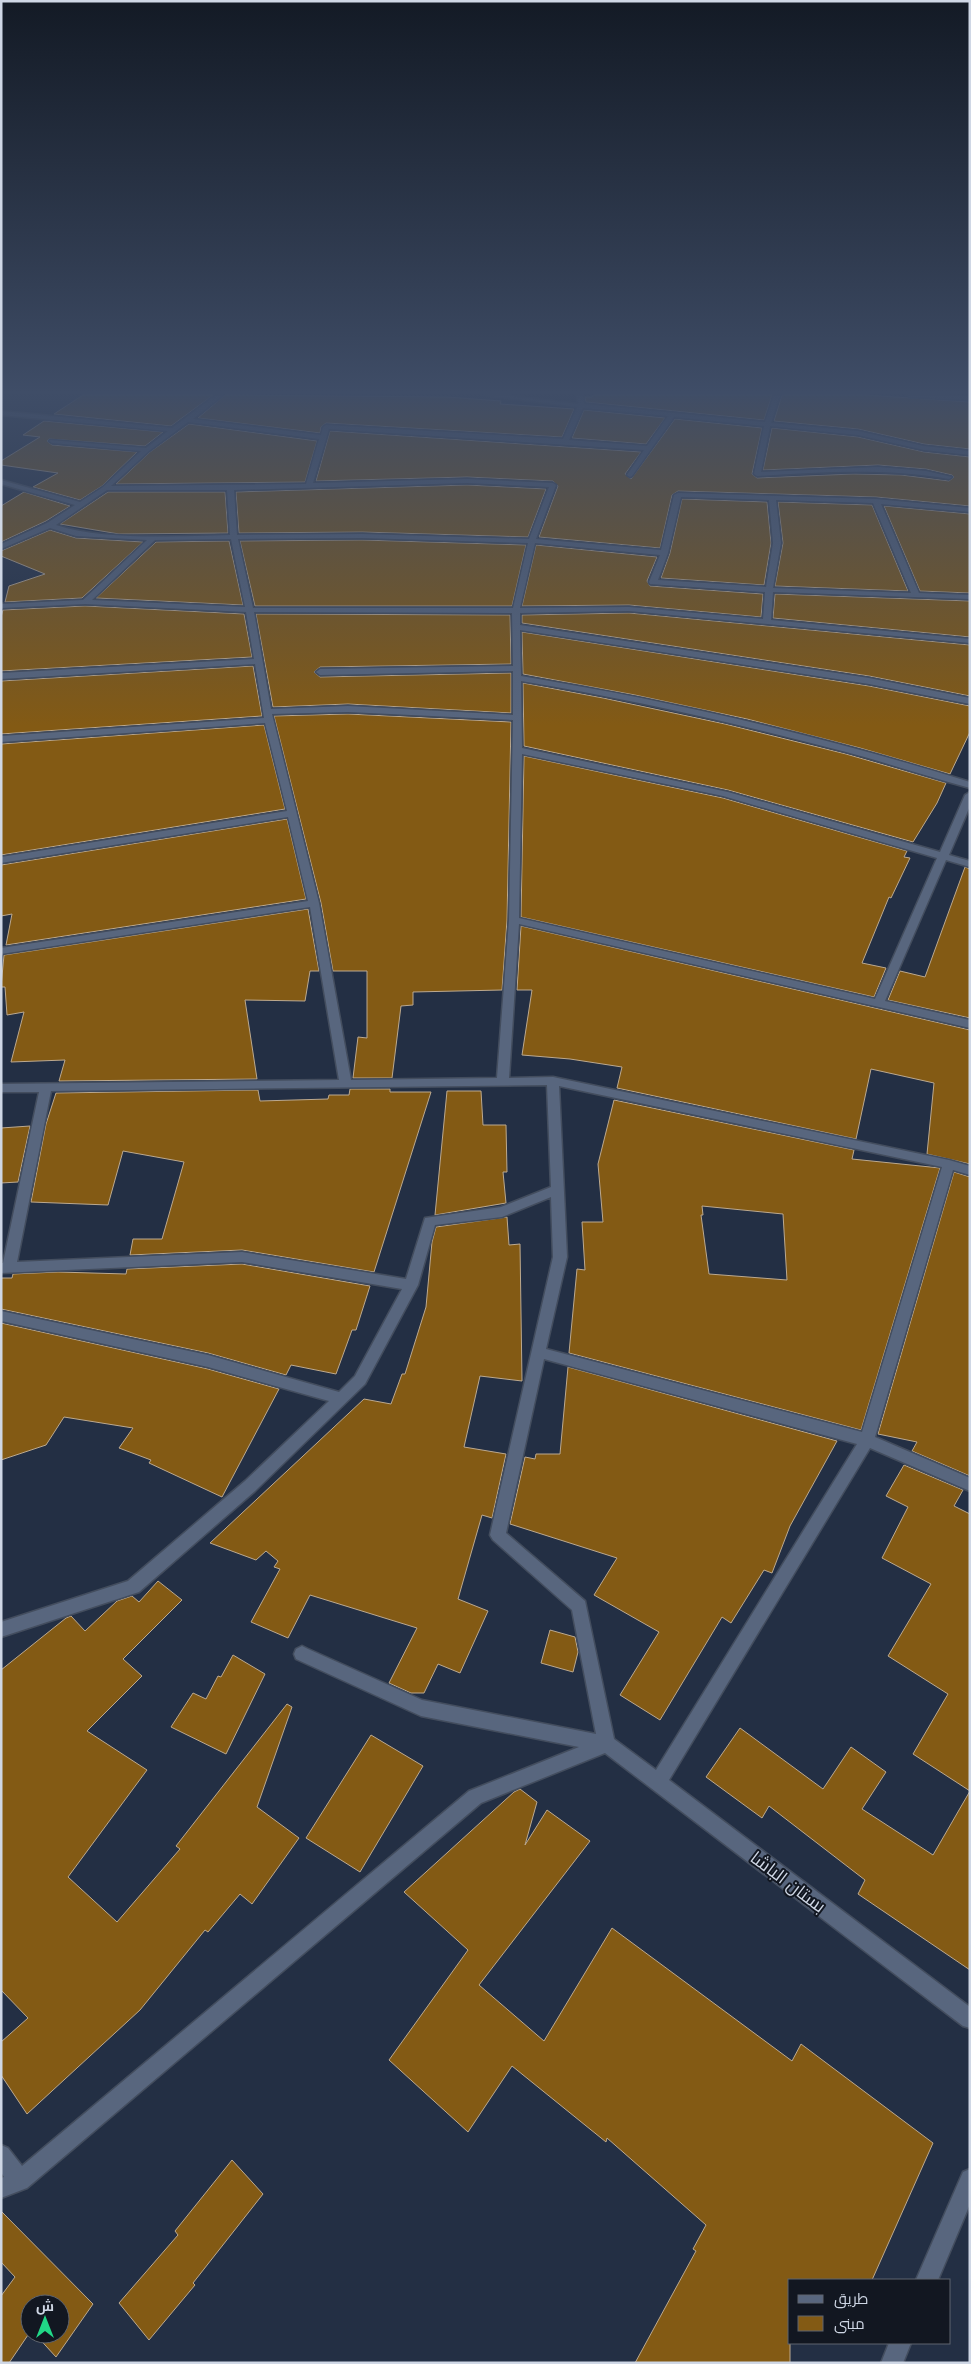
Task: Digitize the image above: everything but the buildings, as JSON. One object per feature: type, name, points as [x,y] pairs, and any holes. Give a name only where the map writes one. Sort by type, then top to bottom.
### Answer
[{"type":"street","points":[[1,547],[50,525],[78,505]]},
{"type":"street","points":[[231,505],[234,538],[250,610],[268,716],[314,903],[346,1084]]},
{"type":"street","points":[[503,1082],[514,920],[518,750],[516,610],[532,541],[545,505]]},
{"type":"street","points":[[676,505],[664,553],[653,582],[769,590],[970,597]]},
{"type":"street","points":[[767,620],[769,590],[777,543],[773,505]]},
{"type":"street","points":[[878,505],[916,595]]},
{"type":"street","points":[[921,505],[970,510]]},
{"type":"street","points":[[50,525],[76,534],[152,538],[362,536],[532,541],[664,553]]},
{"type":"street","points":[[85,602],[152,538]]},
{"type":"street","points":[[1,606],[85,602],[250,610],[629,609],[767,620],[970,640]]},
{"type":"street","points":[[516,627],[869,681],[970,701]]},
{"type":"street","points":[[1,676],[258,661]]},
{"type":"street","points":[[320,672],[517,673],[794,736],[896,761],[970,784]]},
{"type":"street","points":[[1,739],[348,709],[517,718]]},
{"type":"street","points":[[518,750],[725,794],[970,864]]},
{"type":"street","points":[[879,1002],[970,795]]},
{"type":"street","points":[[1,860],[292,813]]},
{"type":"street","points":[[1,951],[314,903]]},
{"type":"street","points":[[514,920],[970,1024]]},
{"type":"street","points":[[553,1081],[560,1257],[498,1535],[579,1606],[607,1744]]},
{"type":"street","points":[[1,1088],[553,1081],[949,1164],[970,1171]]},
{"type":"street","points":[[46,1088],[5,1268],[242,1257],[411,1285]]},
{"type":"street","points":[[658,1783],[867,1440],[949,1164]]},
{"type":"street","points":[[1,1630],[133,1587],[250,1486],[360,1380],[411,1285],[430,1221],[502,1212],[557,1190]]},
{"type":"street","points":[[1,1316],[208,1361],[340,1398]]},
{"type":"street","points":[[538,1352],[867,1440],[970,1485]]},
{"type":"street","points":[[302,1654],[421,1708],[607,1744]]},
{"type":"street","points":[[1,2154],[10,2184],[475,1797],[607,1744]]},
{"type":"street","name":"بستان الباشا","points":[[607,1744],[970,2019]]},
{"type":"street","points":[[927,2279],[970,2179]]},
{"type":"street","points":[[892,2363],[900,2344]]}]
